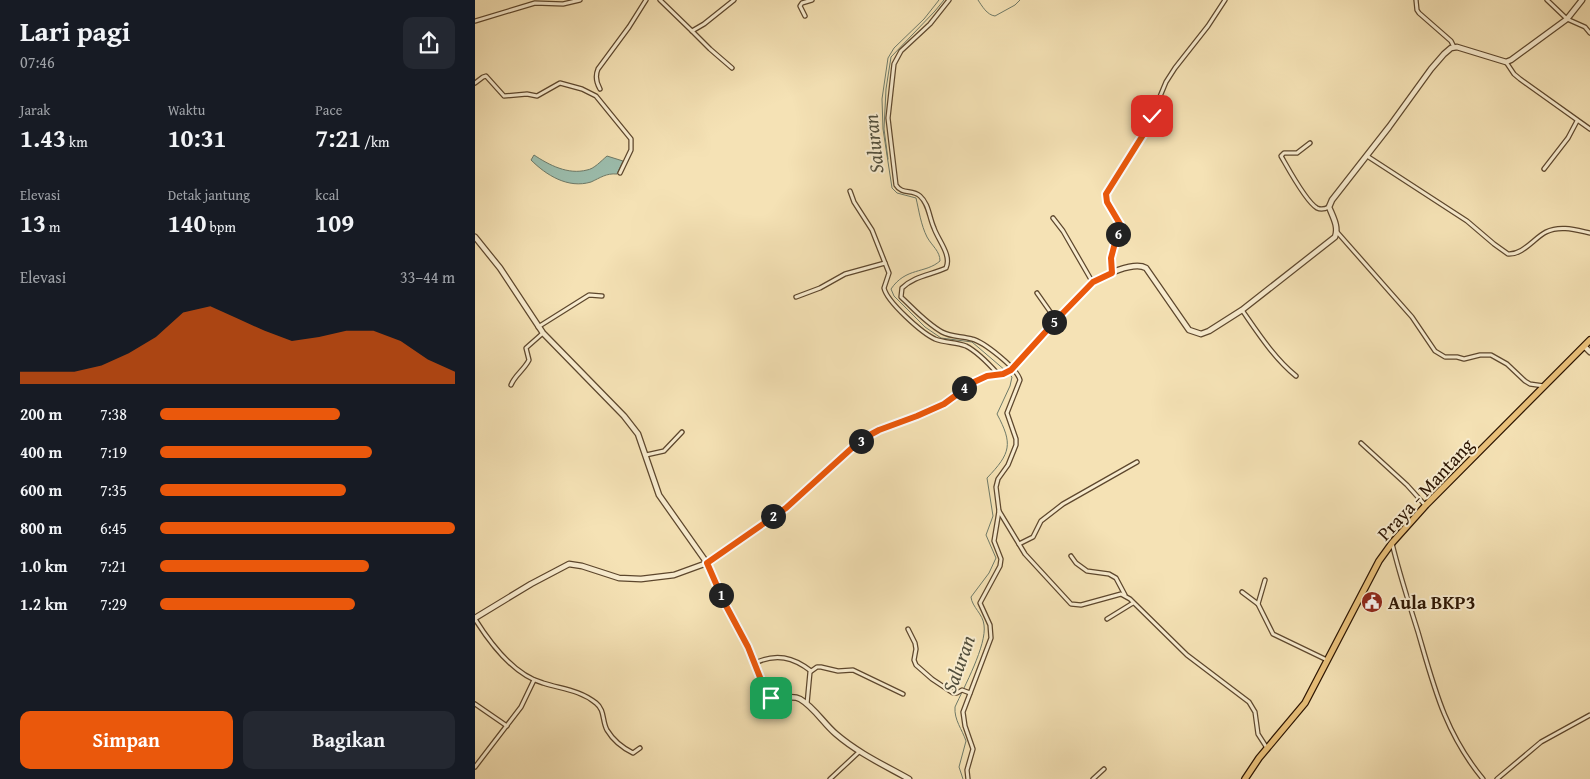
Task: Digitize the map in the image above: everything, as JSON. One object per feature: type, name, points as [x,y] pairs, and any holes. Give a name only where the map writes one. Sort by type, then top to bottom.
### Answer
[{"type":"main road","name":"Praya - Mantang","points":[[1245,779],[1305,703],[1379,561],[1392,543],[1426,505],[1590,340]]},
{"type":"street","points":[[475,21],[535,3],[563,4],[580,0]]},
{"type":"street","points":[[600,89],[596,74],[646,0]]},
{"type":"street","points":[[660,0],[732,68]]},
{"type":"street","points":[[692,31],[705,24],[734,0]]},
{"type":"street","points":[[805,16],[800,6],[812,0]]},
{"type":"street","points":[[949,0],[930,24],[901,51],[894,64],[888,118],[896,185],[899,190],[917,193],[926,204],[948,262],[946,268],[914,278],[908,282],[902,288],[901,296],[922,318],[942,332],[973,339],[984,345],[1012,369],[1019,377],[1020,384],[1007,409],[1016,439],[1016,446],[1008,465],[997,483],[999,511],[994,541],[1001,559],[1000,566],[980,603],[990,625],[991,638],[968,692],[963,718],[973,749],[967,770],[968,779]]},
{"type":"street","points":[[1112,273],[1111,258],[1120,224],[1107,202],[1106,194],[1143,135],[1166,82],[1225,0]]},
{"type":"street","points":[[1416,0],[1419,13],[1451,41],[1453,47]]},
{"type":"street","points":[[1547,0],[1567,18],[1585,26],[1590,33]]},
{"type":"street","points":[[1506,62],[1567,18],[1582,0]]},
{"type":"street","points":[[1545,386],[1530,384],[1507,364],[1491,355],[1480,355],[1463,359],[1445,357],[1435,351],[1412,317],[1337,232],[1336,223],[1329,208],[1332,200],[1431,69],[1453,47],[1486,54],[1506,62],[1520,79],[1590,129]]},
{"type":"street","points":[[475,83],[487,76],[504,96],[527,94],[537,96],[560,83],[596,96],[631,139],[631,150],[620,173]]},
{"type":"street","points":[[1544,168],[1568,138],[1577,121]]},
{"type":"street","points":[[1311,143],[1300,151],[1284,153],[1281,156],[1300,188],[1315,207],[1329,208]]},
{"type":"street","points":[[1366,155],[1467,221],[1508,254],[1516,253],[1546,232],[1562,228],[1590,233]]},
{"type":"street","points":[[850,191],[854,202],[872,230],[889,273],[884,288],[888,298],[929,336],[966,346],[986,360],[1001,374]]},
{"type":"street","points":[[1053,218],[1063,231],[1093,282]]},
{"type":"street","points":[[639,748],[633,753],[618,743],[607,730],[600,707],[588,697],[573,690],[534,680],[505,659],[475,618],[531,584],[573,563],[619,578],[641,579],[674,575],[707,563],[786,508],[866,437],[944,404],[974,382],[1012,369],[1093,282],[1112,273],[1139,265],[1146,268],[1189,330],[1201,334],[1242,310],[1329,242],[1337,232]]},
{"type":"street","points":[[475,237],[500,268],[538,327],[624,416],[638,434],[659,495],[707,563],[724,602],[755,663],[769,697],[774,699],[797,698],[807,705],[835,734],[859,752],[909,779]]},
{"type":"street","points":[[796,297],[820,288],[845,274],[885,263]]},
{"type":"street","points":[[1037,293],[1056,320]]},
{"type":"street","points":[[538,327],[589,295],[602,296]]},
{"type":"street","points":[[1242,310],[1271,351],[1295,376]]},
{"type":"street","points":[[511,386],[514,378],[526,366],[529,360],[526,348],[543,333]]},
{"type":"street","points":[[1584,346],[1590,352]]},
{"type":"street","points":[[646,455],[664,451],[682,432]]},
{"type":"street","points":[[1361,443],[1426,505]]},
{"type":"street","points":[[1019,544],[1033,537],[1041,521],[1063,504],[1137,462]]},
{"type":"street","points":[[999,511],[1025,554],[1071,604],[1081,605],[1121,594],[1125,595]]},
{"type":"street","points":[[1392,543],[1404,589],[1440,705],[1464,753],[1483,779]]},
{"type":"street","points":[[1071,556],[1076,563],[1087,571],[1109,574],[1116,578],[1125,595],[1187,655],[1249,702],[1255,712],[1258,734],[1267,749]]},
{"type":"street","points":[[1258,604],[1265,580]]},
{"type":"street","points":[[1242,592],[1258,604],[1273,634],[1327,660]]},
{"type":"street","points":[[1107,619],[1133,602]]},
{"type":"street","points":[[907,629],[915,644],[915,664],[921,671],[953,693],[962,690],[968,692]]},
{"type":"street","points":[[755,663],[766,658],[790,659],[797,661],[811,671]]},
{"type":"street","points":[[811,671],[821,667],[838,671],[853,670],[903,694]]},
{"type":"street","points":[[807,705],[811,671]]},
{"type":"street","points":[[475,767],[525,700],[534,680]]},
{"type":"street","points":[[475,704],[507,726]]},
{"type":"street","points":[[1497,779],[1541,742],[1590,715]]},
{"type":"street","points":[[830,779],[859,752]]},
{"type":"street","points":[[1093,779],[1104,770]]},
{"type":"shaded area","points":[[534,155],[552,165],[573,171],[590,169],[607,156],[623,161],[617,174],[606,175],[591,182],[574,184],[558,179],[543,171],[531,160]]},
{"type":"waterway","name":"Saluran","points":[[939,0],[924,19],[894,48],[888,58],[882,99],[883,129],[892,188],[897,193],[916,198],[925,232],[937,251],[940,261],[928,268],[903,277],[891,289],[894,296],[925,327],[941,338],[972,342],[1006,371]]},
{"type":"waterway","name":"Saluran","points":[[888,159],[884,129],[886,89],[891,57],[944,0]]},
{"type":"waterway","points":[[978,0],[987,12],[995,16],[1015,5],[1020,0]]},
{"type":"waterway","name":"Saluran","points":[[963,779],[959,767],[966,741],[957,720],[955,707],[979,654],[984,633],[983,621],[971,597],[989,573],[996,558],[986,535],[993,516],[987,478],[1001,462],[1007,448],[1006,433],[997,414],[1010,386],[1012,377],[1009,374]]},
{"type":"place","name":"Aula BKP3","points":[[1372,602]]},
{"type":"route","points":[[771,698],[767,695],[748,647],[724,602],[707,563],[754,528],[786,508],[866,437],[944,404],[974,382],[987,376],[1003,374],[1011,370],[1093,282],[1112,273],[1111,258],[1120,221],[1107,202],[1106,194],[1143,135],[1152,116]]}]
